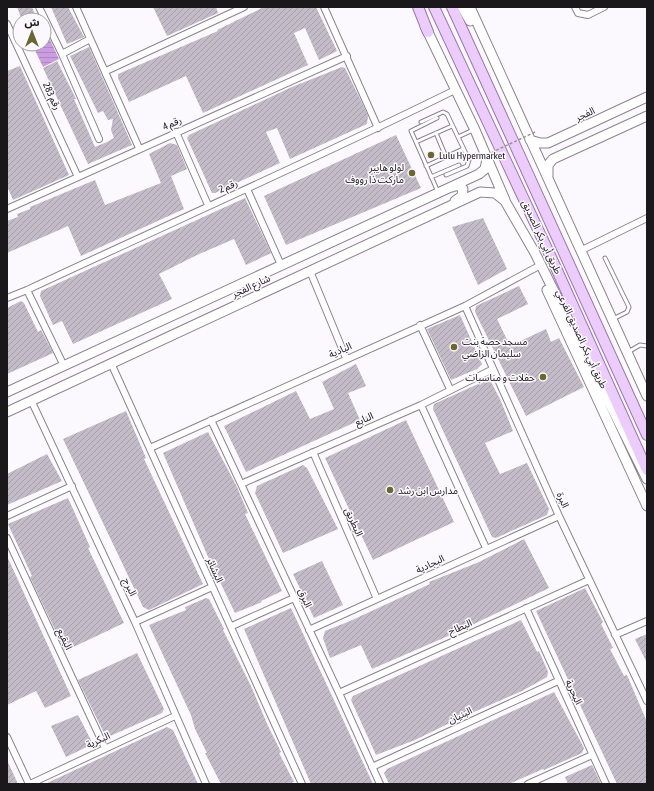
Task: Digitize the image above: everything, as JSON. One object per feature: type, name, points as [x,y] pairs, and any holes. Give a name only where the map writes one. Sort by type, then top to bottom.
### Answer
[{"type":"main road","points":[[417,7],[428,32]]},
{"type":"main road","name":"طريق أبي بكر الصديق","points":[[434,7],[556,268],[647,470]]},
{"type":"main road","name":"طريق أبي بكر الصديق","points":[[452,7],[647,435]]},
{"type":"street","points":[[39,7],[62,54],[99,139]]},
{"type":"street","points":[[76,7],[106,71],[139,148]]},
{"type":"street","points":[[106,71],[244,7]]},
{"type":"street","points":[[324,7],[378,128]]},
{"type":"street","points":[[462,7],[500,74],[532,136],[548,179],[647,396]]},
{"type":"street","points":[[470,7],[500,74]]},
{"type":"street","points":[[575,7],[578,13],[588,15],[604,7]]},
{"type":"street","name":"رقم 283","points":[[7,24],[78,177]]},
{"type":"street","name":"طريق أبي بكر الصديق الفرعي","points":[[428,32],[475,130],[483,159],[537,267],[647,506]]},
{"type":"street","points":[[62,54],[90,39]]},
{"type":"street","name":"رقم 4","points":[[7,209],[139,148],[347,56]]},
{"type":"street","name":"رقم 2","points":[[8,295],[28,290],[208,205],[247,189],[378,128],[455,90]]},
{"type":"street","name":"الفجر","points":[[532,136],[540,143],[548,143],[647,97]]},
{"type":"street","points":[[548,179],[548,166],[553,159],[647,116]]},
{"type":"street","points":[[578,129],[562,141],[563,147],[568,148],[585,144]]},
{"type":"street","points":[[176,132],[208,205]]},
{"type":"street","name":"شارع الفجر","points":[[7,392],[479,174],[485,169],[483,159]]},
{"type":"street","points":[[441,191],[458,185],[463,189],[462,196],[444,209]]},
{"type":"street","points":[[247,189],[281,265]]},
{"type":"street","name":"شارع الفجر","points":[[7,412],[480,192],[495,194],[505,201]]},
{"type":"street","points":[[505,201],[535,253],[647,479]]},
{"type":"street","points":[[580,251],[647,218]]},
{"type":"street","name":"البادية","points":[[150,448],[346,358],[465,306],[537,267]]},
{"type":"street","points":[[310,271],[346,358]]},
{"type":"street","points":[[28,290],[64,366]]},
{"type":"street","name":"البرة","points":[[465,306],[559,516],[647,701]]},
{"type":"street","points":[[420,325],[450,389]]},
{"type":"street","name":"البشائر","points":[[111,363],[212,587],[232,626],[302,784]]},
{"type":"street","name":"النابع","points":[[241,484],[421,405],[450,389],[493,369]]},
{"type":"street","name":"البرج","points":[[31,400],[135,622],[206,784]]},
{"type":"street","points":[[421,405],[486,548]]},
{"type":"street","name":"البرق","points":[[211,420],[380,784]]},
{"type":"street","name":"البطريق","points":[[312,452],[377,599]]},
{"type":"street","points":[[7,516],[72,486]]},
{"type":"street","name":"البجادية","points":[[309,630],[559,516]]},
{"type":"street","name":"البقيع","points":[[7,538],[105,748]]},
{"type":"street","name":"البطاح","points":[[339,693],[589,580]]},
{"type":"street","points":[[135,622],[212,587]]},
{"type":"street","points":[[232,626],[294,598]]},
{"type":"street","name":"البحرية","points":[[526,608],[606,784]]},
{"type":"street","points":[[615,635],[647,620]]},
{"type":"street","name":"البنيان","points":[[372,767],[558,681]]},
{"type":"street","name":"البكرية","points":[[29,784],[175,716]]},
{"type":"street","points":[[7,737],[29,784]]},
{"type":"street","points":[[528,784],[592,755]]},
{"type":"lane","points":[[421,122],[443,112],[447,114],[469,160],[467,166],[446,176]]},
{"type":"lane","points":[[437,118],[411,131],[431,177],[441,191]]},
{"type":"lane","points":[[416,142],[452,126]]},
{"type":"lane","points":[[458,137],[475,130]]},
{"type":"lane","points":[[436,133],[446,157]]},
{"type":"lane","points":[[426,166],[463,149]]},
{"type":"lane","points":[[431,177],[459,165]]},
{"type":"lane","points":[[605,258],[629,307],[627,312],[613,319]]},
{"type":"lane","points":[[628,352],[640,345],[647,346]]},
{"type":"path","points":[[483,159],[532,136]]},
{"type":"shaded area","points":[[52,44],[59,59],[43,67],[36,52],[52,52]]},
{"type":"building","points":[[17,7],[32,7],[34,12],[19,12]]},
{"type":"building","points":[[51,7],[68,7],[84,37],[67,44]]},
{"type":"building","points":[[153,7],[216,7],[218,13],[167,36]]},
{"type":"building","points":[[264,7],[316,7],[337,51],[319,60],[305,28],[294,33],[308,65],[203,113],[186,76],[129,102],[118,78],[118,74],[218,31],[217,30]]},
{"type":"building","points":[[89,47],[132,145],[88,164],[43,68],[57,61],[76,99],[74,99],[95,147],[107,142],[114,138],[111,130],[113,119],[108,120],[103,111],[98,113],[70,56]]},
{"type":"building","points":[[20,66],[69,175],[13,200],[7,186],[7,71]]},
{"type":"building","points":[[342,67],[345,68],[368,116],[367,124],[290,159],[277,128],[266,132],[280,163],[215,193],[212,193],[187,138],[189,135],[292,87]]},
{"type":"building","points":[[396,135],[421,188],[286,245],[264,196]]},
{"type":"building","points":[[170,143],[177,145],[187,169],[171,176],[184,209],[81,256],[68,226],[7,253],[7,221],[18,217],[17,214],[30,209],[30,207],[95,180],[105,205],[161,183],[149,154]]},
{"type":"building","points":[[245,198],[271,253],[246,265],[234,239],[159,274],[172,299],[73,344],[62,321],[53,325],[40,296],[41,291]]},
{"type":"building","points":[[483,218],[507,269],[478,285],[452,227]]},
{"type":"building","name":"حفلات و مناسبات","points":[[519,286],[528,304],[497,319],[510,346],[546,329],[551,342],[559,338],[584,387],[526,416],[475,312],[476,306]]},
{"type":"building","points":[[21,301],[24,303],[38,332],[41,330],[53,353],[7,374],[7,308]]},
{"type":"building","name":"مسجد حصة بنت سليمان الزاضي","points":[[460,315],[482,364],[477,369],[451,380],[427,329]]},
{"type":"building","points":[[356,364],[366,386],[348,393],[360,420],[246,472],[224,426],[296,391],[310,419],[334,409],[322,382]]},
{"type":"building","points":[[487,380],[491,382],[500,399],[513,431],[485,443],[493,460],[500,474],[527,463],[549,509],[547,515],[496,538],[492,537],[433,409],[434,404]]},
{"type":"building","points":[[126,411],[146,458],[144,459],[203,584],[149,610],[143,607],[63,439]]},
{"type":"building","name":"مدارس ابن رشد","points":[[406,420],[454,522],[373,560],[325,458]]},
{"type":"building","points":[[208,432],[236,485],[248,513],[245,514],[282,591],[261,601],[262,602],[235,613],[209,559],[163,453]]},
{"type":"building","points":[[47,454],[62,481],[7,505],[7,474]]},
{"type":"building","points":[[303,465],[307,468],[338,529],[283,553],[255,493],[257,486]]},
{"type":"building","points":[[68,498],[90,547],[88,548],[124,623],[65,651],[30,577],[32,576],[8,524]]},
{"type":"building","points":[[524,539],[549,588],[455,633],[372,669],[361,645],[330,658],[323,638],[325,631],[430,584],[429,582],[479,562]]},
{"type":"building","points":[[7,556],[71,696],[45,708],[36,691],[7,705]]},
{"type":"building","points":[[322,561],[343,605],[314,618],[293,574]]},
{"type":"building","points":[[585,588],[603,622],[601,624],[613,648],[610,649],[624,676],[627,675],[647,722],[647,784],[617,784],[536,611]]},
{"type":"building","points":[[206,598],[209,599],[224,629],[223,630],[251,686],[281,752],[279,753],[294,782],[288,784],[221,784],[205,753],[207,753],[195,729],[191,715],[149,625],[186,610],[185,607]]},
{"type":"building","points":[[291,608],[373,784],[311,784],[244,629]]},
{"type":"building","points":[[521,620],[537,652],[539,651],[548,672],[547,677],[522,691],[460,718],[415,740],[376,755],[351,700],[353,696]]},
{"type":"building","points":[[647,634],[647,663],[635,639]]},
{"type":"building","points":[[137,653],[164,709],[162,713],[108,737],[105,735],[78,680]]},
{"type":"building","points":[[554,692],[584,748],[582,753],[509,784],[389,784],[384,773],[387,769]]},
{"type":"building","points":[[78,715],[93,744],[66,757],[51,726]]},
{"type":"building","points":[[167,727],[173,730],[198,784],[45,784]]},
{"type":"building","points":[[7,760],[18,784],[7,784]]},
{"type":"building","points":[[592,765],[601,784],[568,784],[565,777]]},
{"type":"place","name":"Lulu Hypermarket","points":[[431,155]]},
{"type":"place","name":"لولو هايبر ماركت ذا رووف","points":[[412,173]]},
{"type":"place","name":"مسجد حصة بنت سليمان الزاضي","points":[[454,347]]},
{"type":"place","name":"حفلات و مناسبات","points":[[543,377]]},
{"type":"place","name":"مدارس ابن رشد","points":[[390,490]]}]
